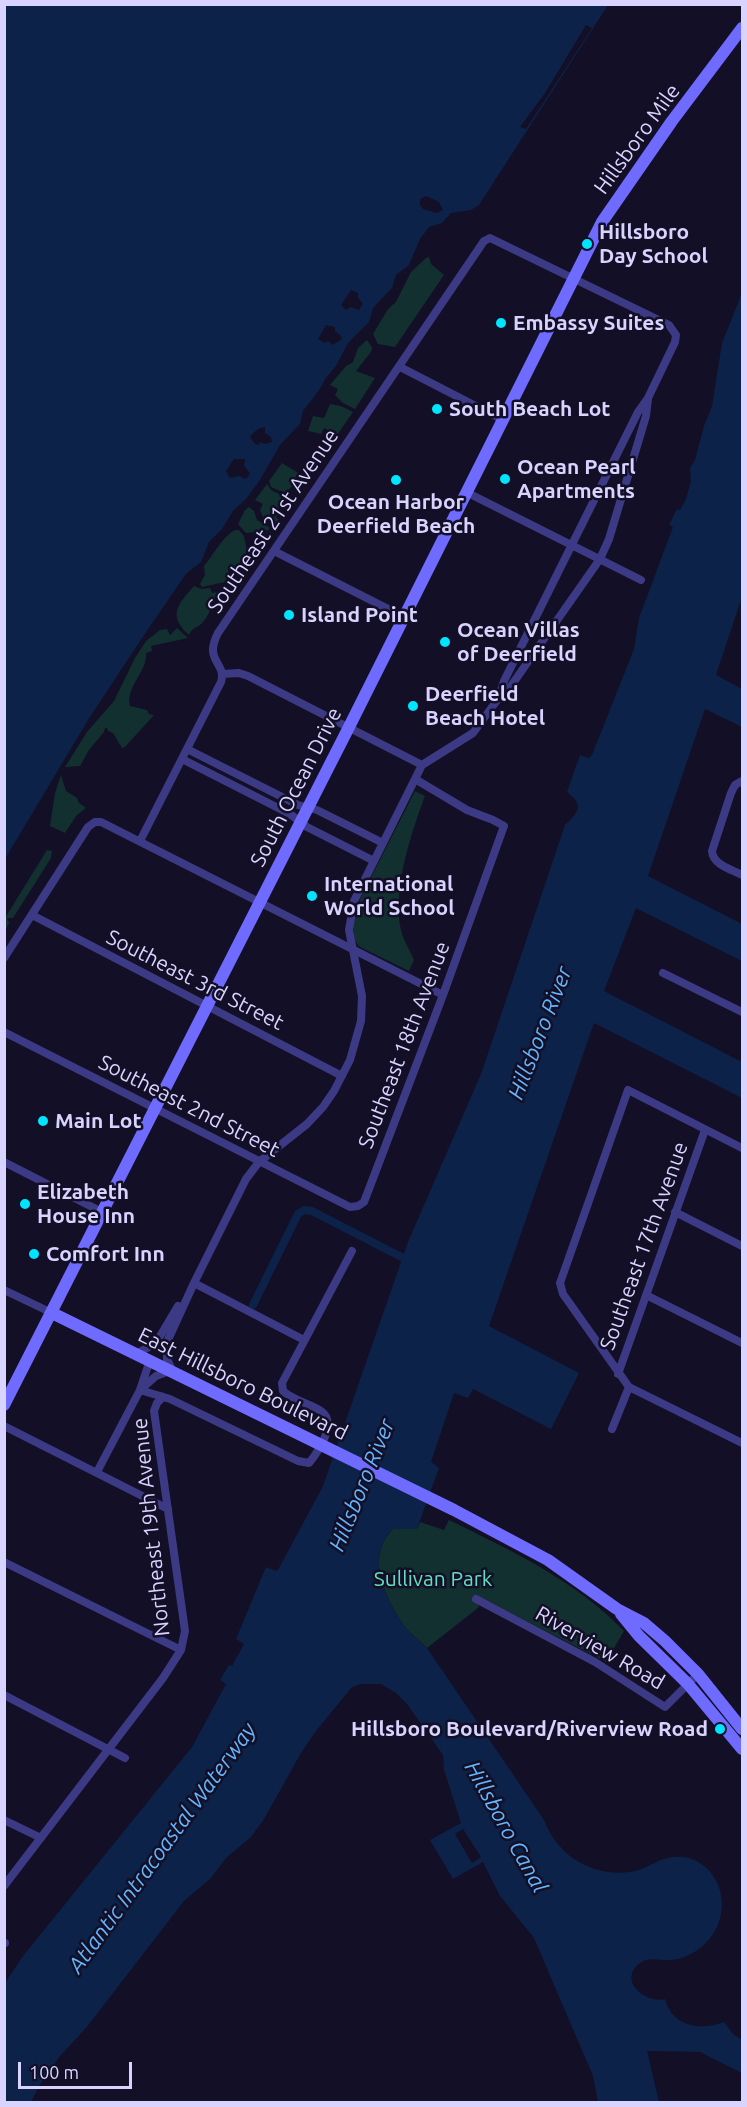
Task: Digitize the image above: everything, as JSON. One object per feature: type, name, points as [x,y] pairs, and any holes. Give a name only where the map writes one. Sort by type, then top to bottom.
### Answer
[{"type":"main road","name":"Hillsboro Mile","points":[[574,279],[602,222],[672,121],[742,28]]},
{"type":"main road","name":"South Ocean Drive","points":[[4,1405],[574,279]]},
{"type":"main road","name":"East Hillsboro Boulevard","points":[[52,1313],[454,1510],[548,1560],[617,1609],[644,1623],[665,1641],[698,1674],[742,1729]]},
{"type":"main road","name":"East Hillsboro Boulevard","points":[[617,1609],[639,1636],[688,1684],[742,1749]]},
{"type":"street","name":"Southeast 21st Avenue","points":[[223,674],[214,658],[212,645],[484,240],[493,238],[574,279]]},
{"type":"street","points":[[498,699],[504,681],[571,545],[675,342],[676,335],[669,325],[574,279]]},
{"type":"street","points":[[400,367],[503,420]]},
{"type":"street","points":[[141,1390],[156,1376],[172,1370],[167,1359],[167,1342],[246,1179],[259,1162],[307,1124],[323,1107],[342,1076],[350,1060],[361,1021],[362,996],[352,949],[350,921],[354,901],[422,765],[473,733],[498,699],[511,686],[600,559],[609,539],[644,425],[648,398]]},
{"type":"street","points":[[466,492],[641,580]]},
{"type":"street","points":[[274,551],[404,617]]},
{"type":"street","points":[[140,841],[223,674],[239,673],[248,676],[422,765]]},
{"type":"street","points":[[187,749],[298,805],[317,810],[383,843]]},
{"type":"street","points":[[182,759],[290,814],[300,822],[374,861]]},
{"type":"street","name":"Southeast 18th Avenue","points":[[358,1206],[364,1202],[443,995],[504,826],[467,810],[415,780]]},
{"type":"street","points":[[742,781],[735,785],[731,793],[712,851],[712,858],[716,862],[742,875]]},
{"type":"street","points":[[4,958],[88,828],[94,822],[101,822],[443,995]]},
{"type":"street","name":"Southeast 3rd Street","points":[[32,915],[342,1076]]},
{"type":"street","points":[[663,973],[742,1012]]},
{"type":"street","name":"Southeast 2nd Street","points":[[4,1032],[350,1207],[358,1206]]},
{"type":"street","points":[[742,1148],[628,1090],[560,1283],[562,1294],[629,1387],[742,1443]]},
{"type":"street","name":"Southeast 17th Avenue","points":[[618,1374],[705,1130]]},
{"type":"street","points":[[4,1162],[102,1212]]},
{"type":"street","points":[[675,1212],[742,1246]]},
{"type":"street","points":[[141,1390],[163,1397],[298,1461],[309,1463],[328,1430],[328,1421],[320,1410],[289,1397],[283,1391],[282,1383],[352,1251]]},
{"type":"street","points":[[194,1283],[304,1340]]},
{"type":"street","points":[[136,1354],[156,1343],[194,1283]]},
{"type":"street","name":"East Hillsboro Boulevard","points":[[4,1290],[52,1313]]},
{"type":"street","points":[[646,1295],[742,1343]]},
{"type":"street","points":[[97,1472],[141,1390],[150,1360]]},
{"type":"street","points":[[612,1429],[629,1387]]},
{"type":"street","name":"Northeast 19th Avenue","points":[[4,1886],[163,1678],[181,1650],[185,1631],[154,1411],[157,1403],[163,1397]]},
{"type":"street","points":[[4,1426],[168,1509]]},
{"type":"street","points":[[4,1562],[181,1650]]},
{"type":"street","name":"Riverview Road","points":[[476,1599],[596,1662],[665,1707],[698,1674]]},
{"type":"street","points":[[4,1695],[125,1758]]},
{"type":"street","points":[[4,1820],[41,1838]]},
{"type":"green space","points":[[429,257],[431,264],[444,275],[395,347],[378,344],[373,334],[388,309],[396,302],[411,272]]},
{"type":"green space","points":[[367,340],[372,347],[371,352],[356,371],[375,378],[355,409],[343,403],[335,395],[338,389],[330,385],[346,366],[353,362],[358,348]]},
{"type":"green space","points":[[330,404],[353,412],[337,435],[324,428],[321,434],[308,431],[313,416],[324,418]]},
{"type":"green space","points":[[282,463],[303,476],[285,493],[271,487],[269,481]]},
{"type":"green space","points":[[267,484],[271,490],[285,497],[276,517],[279,520],[273,526],[263,517],[260,510],[263,504],[255,500]]},
{"type":"green space","points":[[249,507],[254,511],[257,520],[269,527],[269,530],[246,533],[238,524]]},
{"type":"green space","points":[[235,530],[239,530],[244,536],[247,551],[236,568],[228,569],[230,581],[202,587],[200,584],[205,575],[204,566],[222,541]]},
{"type":"green space","points":[[194,586],[201,589],[210,588],[212,593],[218,592],[206,619],[189,635],[178,621],[177,610],[183,598]]},
{"type":"green space","points":[[177,628],[188,638],[151,646],[152,651],[146,653],[144,666],[129,699],[130,706],[147,710],[149,714],[154,715],[122,748],[113,733],[105,728],[80,766],[65,767],[87,732],[114,701],[146,641],[160,630],[167,629],[170,635]]},
{"type":"green space","points":[[61,775],[66,791],[86,808],[76,816],[65,833],[50,826],[55,793]]},
{"type":"green space","points":[[415,791],[425,796],[404,862],[399,898],[401,930],[414,960],[409,971],[360,947],[354,937],[354,931],[360,899]]},
{"type":"green space","points":[[47,850],[52,851],[51,858],[13,918],[7,918],[9,923],[5,931],[5,918]]},
{"type":"green space","name":"Sullivan Park","points":[[449,1520],[542,1568],[585,1596],[605,1613],[624,1631],[606,1662],[482,1598],[478,1608],[427,1648],[404,1626],[393,1608],[381,1578],[379,1557],[381,1547],[393,1529],[417,1529],[420,1522],[444,1530]]},
{"type":"water","points":[[5,5],[608,5],[479,205],[471,210],[451,213],[442,223],[429,227],[420,239],[409,265],[396,275],[392,288],[373,308],[369,322],[348,343],[336,366],[303,411],[300,424],[280,445],[260,480],[209,542],[201,562],[186,574],[144,635],[88,720],[5,859]]},
{"type":"water","points":[[742,293],[742,597],[716,675],[742,689],[742,727],[705,709],[648,876],[742,924],[742,961],[636,908],[604,991],[742,1062],[742,1098],[594,1023],[489,1326],[579,1373],[551,1429],[473,1389],[468,1398],[454,1393],[431,1462],[439,1468],[417,1529],[393,1529],[381,1547],[379,1567],[388,1598],[402,1624],[427,1648],[544,1820],[558,1845],[568,1855],[592,1868],[620,1873],[640,1870],[668,1858],[684,1857],[695,1860],[711,1873],[721,1892],[722,1903],[719,1923],[710,1939],[696,1951],[680,1958],[643,1961],[631,1976],[636,1989],[649,1998],[665,1999],[674,2016],[681,2021],[697,2026],[724,2022],[733,2034],[742,2040],[742,2073],[700,2052],[647,2051],[659,2102],[598,2102],[593,2076],[534,1938],[500,1896],[483,1862],[453,1879],[430,1840],[461,1823],[444,1770],[443,1755],[407,1704],[396,1693],[381,1684],[361,1684],[352,1687],[316,1731],[264,1819],[250,1838],[226,1858],[211,1878],[184,1901],[86,2028],[60,2056],[31,2102],[5,2102],[5,1983],[23,1956],[192,1747],[226,1684],[220,1680],[229,1665],[232,1666],[244,1644],[236,1639],[266,1567],[278,1570],[323,1486],[408,1242],[481,1074],[565,825],[578,809],[576,801],[567,792],[580,755],[589,758],[592,755],[634,649],[639,618],[673,527],[669,525],[677,509],[680,510],[686,499],[691,481],[690,468],[695,460],[712,406],[722,343]],"holes":[[[463,1829],[481,1857],[472,1863],[455,1834]]]},
{"type":"pier","points":[[586,25],[592,28],[526,129],[520,127],[545,93]]},
{"type":"pier","points":[[426,196],[439,202],[443,210],[437,213],[423,209],[420,199]]},
{"type":"pier","points":[[351,290],[358,293],[358,298],[363,304],[359,310],[351,307],[346,310],[341,305]]},
{"type":"pier","points":[[326,325],[335,327],[335,331],[342,339],[333,345],[328,341],[325,343],[318,339]]},
{"type":"pier","points":[[265,427],[265,433],[271,437],[272,442],[265,444],[260,442],[258,445],[254,443],[250,436],[258,429]]},
{"type":"pier","points":[[234,459],[245,459],[244,466],[250,473],[245,479],[239,476],[230,478],[226,471]]},
{"type":"waterway","points":[[253,1305],[298,1214],[304,1210],[312,1211],[413,1263]]},
{"type":"place","name":"Hillsboro Day School","points":[[587,244]]},
{"type":"place","name":"Embassy Suites","points":[[501,323]]},
{"type":"place","name":"South Beach Lot","points":[[437,409]]},
{"type":"place","name":"Ocean Pearl Apartments","points":[[505,479]]},
{"type":"place","name":"Ocean Harbor Deerfield Beach","points":[[396,480]]},
{"type":"place","name":"Island Point","points":[[289,615]]},
{"type":"place","name":"Ocean Villas of Deerfield","points":[[445,642]]},
{"type":"place","name":"Deerfield Beach Hotel","points":[[413,706]]},
{"type":"place","name":"International World School","points":[[312,896]]},
{"type":"place","name":"Main Lot","points":[[43,1121]]},
{"type":"place","name":"Elizabeth House Inn","points":[[25,1204]]},
{"type":"place","name":"Comfort Inn","points":[[34,1254]]},
{"type":"place","name":"Hillsboro Boulevard/Riverview Road","points":[[720,1729]]},
{"type":"water label","name":"Hillsboro River","points":[[540,1033]]},
{"type":"water label","name":"Hillsboro River","points":[[362,1485]]},
{"type":"water label","name":"Hillsboro Canal","points":[[506,1827]]},
{"type":"water label","name":"Atlantic Intracoastal Waterway","points":[[162,1848]]}]
